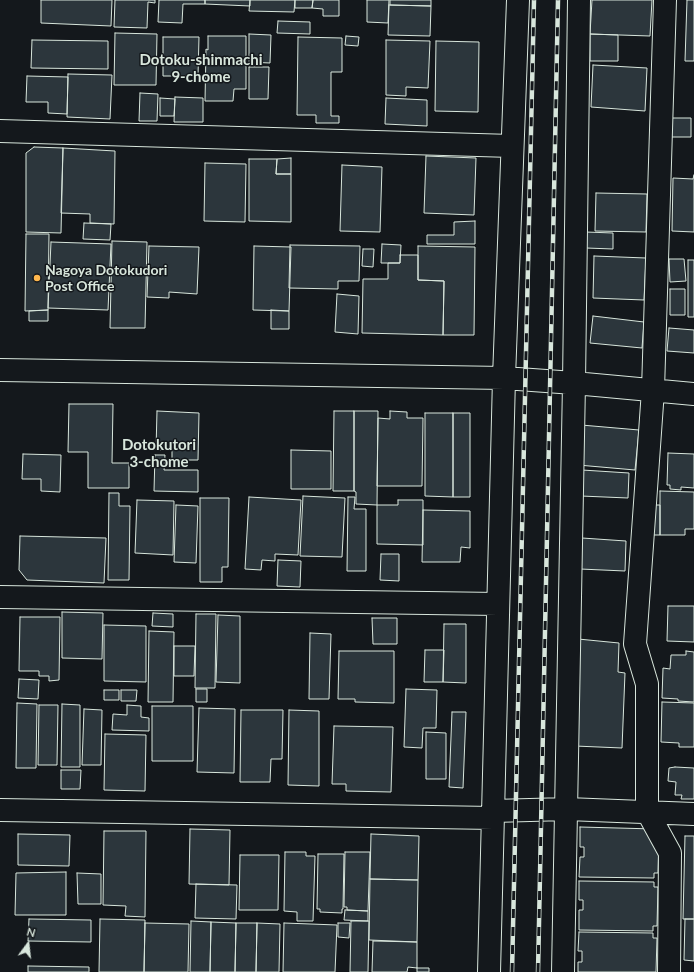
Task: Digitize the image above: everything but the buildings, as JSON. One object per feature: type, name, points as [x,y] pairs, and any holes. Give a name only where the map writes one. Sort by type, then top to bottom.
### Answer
[{"type":"street","points":[[489,972],[504,378],[518,0]]},
{"type":"street","points":[[563,972],[567,809],[579,0]]},
{"type":"street","points":[[665,0],[653,390],[635,644],[647,684],[647,811],[670,853],[669,972]]},
{"type":"street","points":[[0,131],[512,146]]},
{"type":"street","points":[[0,370],[504,378],[694,394]]},
{"type":"street","points":[[0,597],[498,604]]},
{"type":"street","points":[[0,810],[493,815],[567,809],[694,814]]},
{"type":"railway","points":[[512,972],[534,0]]},
{"type":"railway","points":[[538,972],[558,0]]},
{"type":"place","name":"Nagoya Dotokudori Post Office","points":[[37,278]]},
{"type":"district","name":"Dotoku-shinmachi 9-chome","points":[[201,68]]},
{"type":"district","name":"Dotokutori 3-chome","points":[[159,454]]}]
